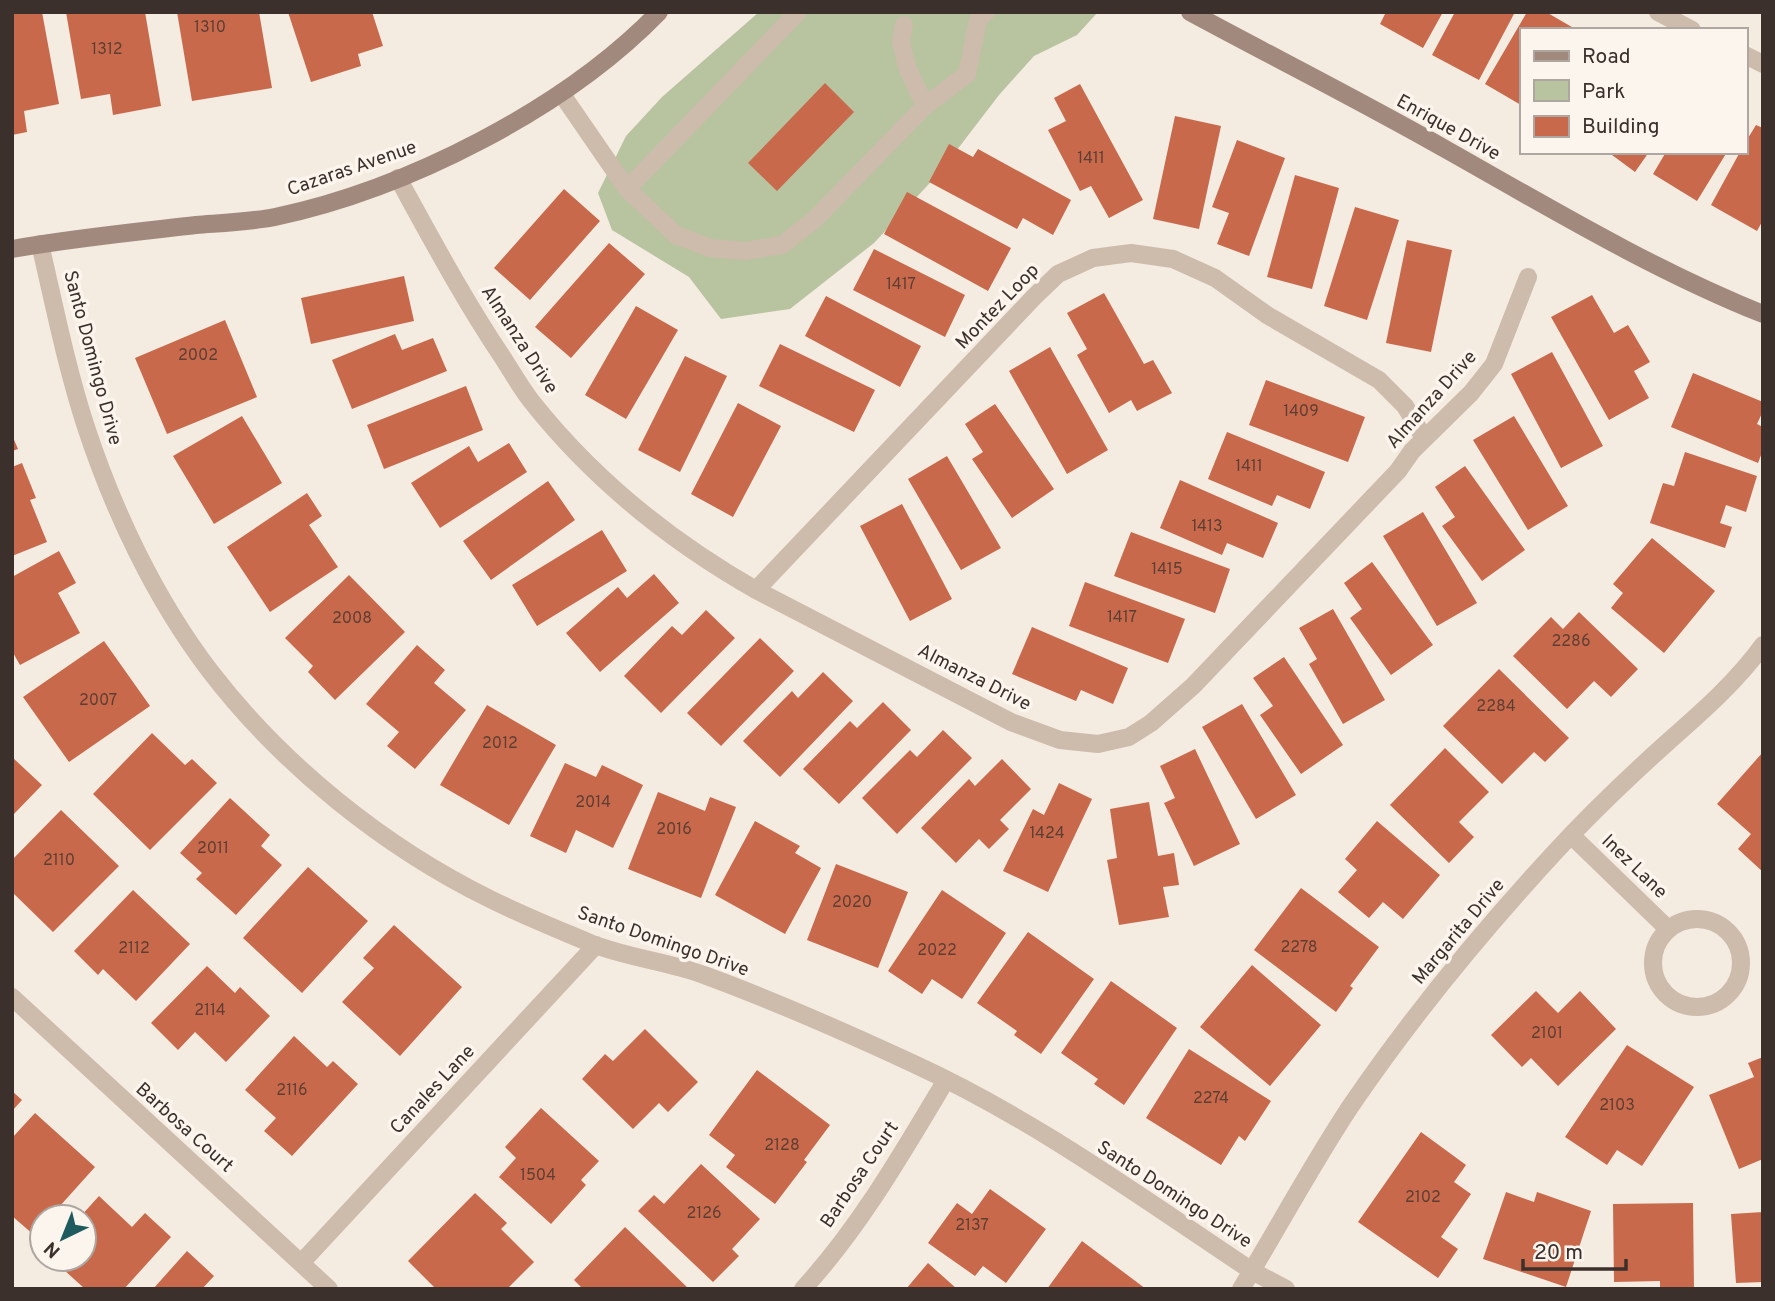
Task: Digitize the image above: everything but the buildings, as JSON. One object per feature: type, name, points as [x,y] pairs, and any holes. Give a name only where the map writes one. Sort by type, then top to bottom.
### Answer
[{"type":"street","name":"Cazaras Avenue","points":[[12,249],[274,217],[350,196],[434,163],[512,124],[592,73],[659,12]]},
{"type":"street","points":[[627,189],[798,12]]},
{"type":"street","points":[[561,93],[627,189],[676,236],[710,248],[745,250],[782,245],[816,219],[925,106],[967,74],[978,20],[986,12]]},
{"type":"street","name":"Enrique Drive","points":[[1190,12],[1444,148],[1580,226],[1723,298],[1763,314]]},
{"type":"street","points":[[1658,12],[1688,28]]},
{"type":"street","points":[[904,25],[901,42],[907,67],[925,106]]},
{"type":"street","points":[[1747,56],[1763,64]]},
{"type":"street","name":"Almanza Drive","points":[[398,177],[488,336],[531,401],[564,439],[634,509],[719,569],[756,590],[1011,722],[1060,740],[1098,744],[1129,737],[1193,686],[1398,471],[1424,438],[1471,393],[1494,364],[1528,277]]},
{"type":"street","name":"Santo Domingo Drive","points":[[40,244],[85,423],[137,551],[168,607],[209,670],[283,753],[349,811],[409,852],[488,898],[596,945],[701,974],[904,1059],[946,1080],[1017,1117],[1252,1271],[1286,1289]]},
{"type":"street","name":"Montez Loop","points":[[756,590],[1034,297],[1058,274],[1093,258],[1131,253],[1163,257],[1215,278],[1267,315],[1379,380],[1405,406],[1424,438]]},
{"type":"street","name":"Margarita Drive","points":[[1241,1289],[1302,1183],[1397,1041],[1454,967],[1572,835],[1612,794],[1709,706],[1749,664],[1763,645]]},
{"type":"street","name":"Inez Lane","points":[[1572,835],[1668,929]]},
{"type":"street","name":"Inez Lane","points":[[1704,920],[1712,921],[1726,929],[1741,955],[1741,971],[1736,986],[1726,997],[1714,1004],[1686,1006],[1663,992],[1652,966],[1659,940],[1668,929],[1681,921],[1704,920]]},
{"type":"street","name":"Canales Lane","points":[[301,1263],[596,945]]},
{"type":"street","name":"Barbosa Court","points":[[12,998],[329,1289]]},
{"type":"street","name":"Barbosa Court","points":[[803,1289],[851,1229],[896,1163],[946,1080]]},
{"type":"green space","points":[[759,12],[1098,12],[1077,35],[1034,56],[999,95],[940,172],[874,243],[790,309],[721,319],[689,277],[612,230],[598,193],[626,136],[662,97]]}]
